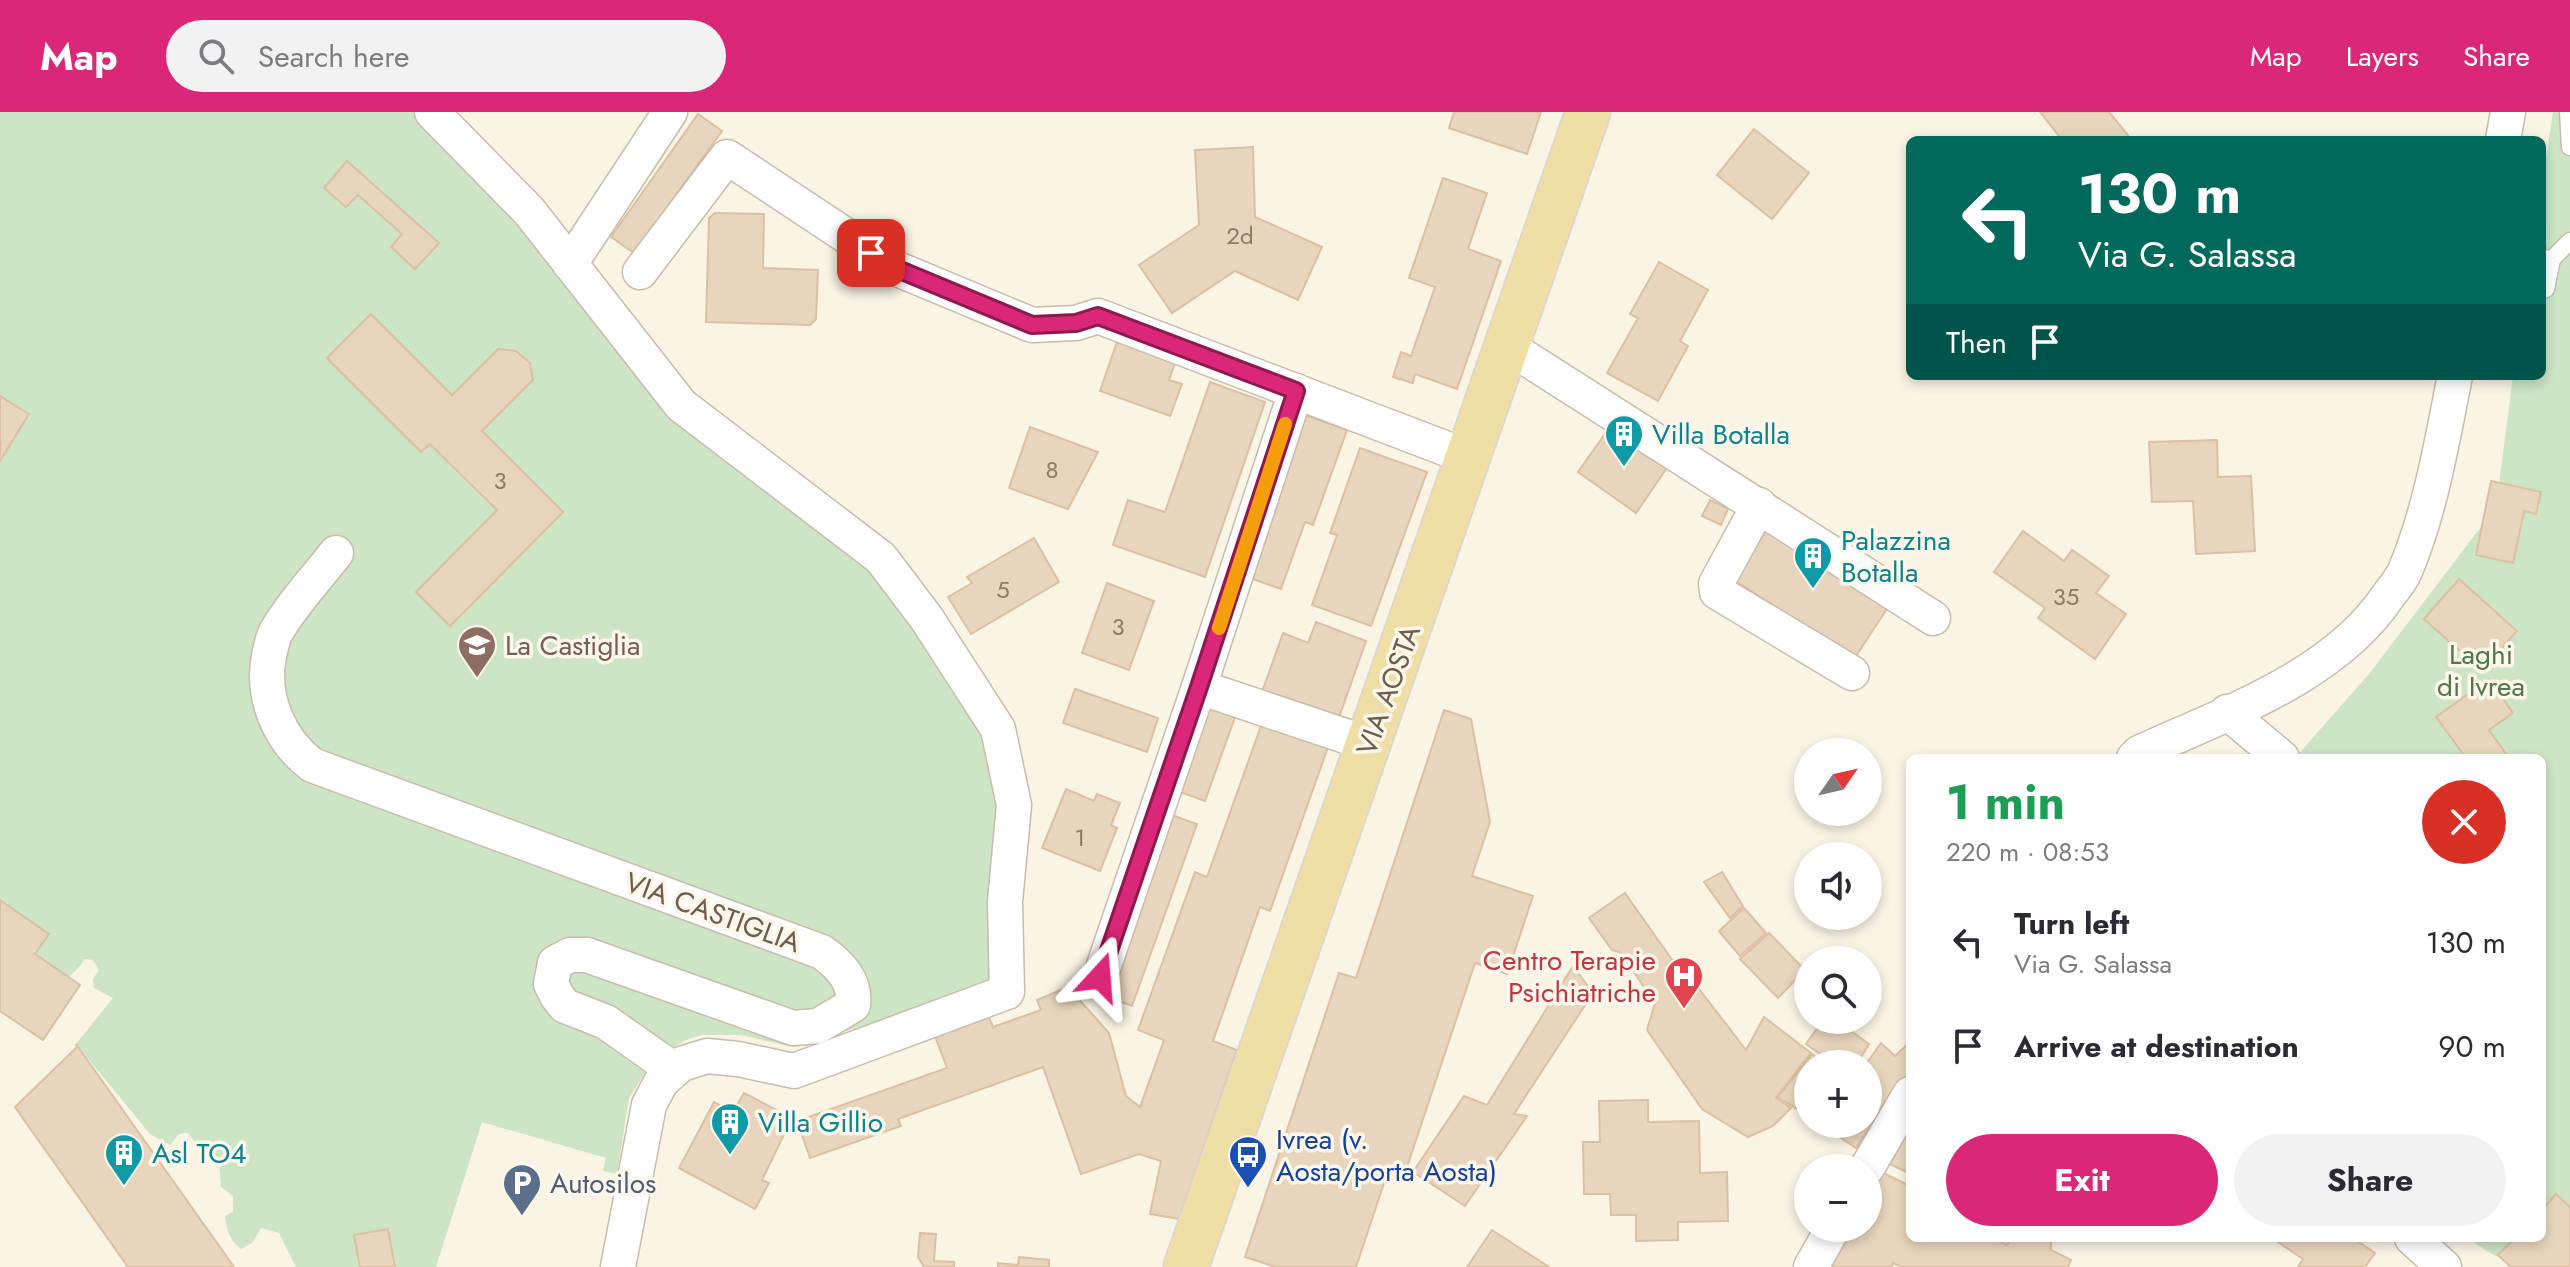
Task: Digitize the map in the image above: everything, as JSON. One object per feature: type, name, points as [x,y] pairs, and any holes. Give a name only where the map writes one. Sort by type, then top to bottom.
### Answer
[{"type":"main road","name":"VIA AOSTA","points":[[1186,1267],[1588,112]]},
{"type":"street","points":[[432,112],[529,211],[681,405],[881,558],[927,619],[998,729],[1014,805],[1005,902],[1007,992],[794,1071],[707,1056],[681,1064],[661,1082],[649,1105],[618,1267]]},
{"type":"street","points":[[570,264],[670,112]]},
{"type":"street","points":[[2504,136],[2508,112]]},
{"type":"street","points":[[640,272],[727,157],[895,268],[1032,325],[1076,323],[1098,316],[1468,457]]},
{"type":"street","points":[[1507,346],[1933,618]]},
{"type":"street","points":[[2138,754],[2283,686],[2341,647],[2379,610],[2404,573],[2435,471],[2454,380]]},
{"type":"street","points":[[1100,977],[1296,391]]},
{"type":"street","points":[[1759,505],[1716,584],[1717,592],[1852,673]]},
{"type":"street","name":"VIA CASTIGLIA","points":[[336,553],[274,634],[268,665],[268,695],[285,736],[297,753],[312,765],[822,952],[837,964],[850,981],[853,1005],[818,1026],[793,1028],[587,955],[570,955],[555,963],[551,984],[565,1006],[606,1022],[674,1070]]},
{"type":"street","points":[[1199,687],[1369,744]]},
{"type":"street","points":[[2227,712],[2277,754]]},
{"type":"street","points":[[1875,1154],[1906,1101]]},
{"type":"street","points":[[1811,1267],[1825,1242]]},
{"type":"street","points":[[2416,1242],[2444,1267]]},
{"type":"lane","points":[[2568,112],[2570,147]]},
{"type":"lane","points":[[2546,289],[2547,258],[2570,241]]},
{"type":"green space","name":"La Castiglia","points":[[0,112],[425,112],[678,411],[875,562],[984,733],[1002,805],[992,986],[794,1047],[740,1035],[702,1035],[686,1040],[655,1057],[629,1098],[617,1174],[603,1171],[606,1158],[482,1122],[436,1267],[395,1267],[388,1229],[354,1235],[360,1267],[296,1267],[279,1233],[261,1228],[252,1243],[241,1249],[237,1246],[229,1234],[225,1216],[233,1212],[233,1196],[221,1187],[219,1162],[212,1154],[202,1152],[188,1133],[179,1134],[170,1145],[150,1134],[76,1044],[113,998],[94,988],[93,979],[99,970],[93,960],[84,959],[69,977],[35,954],[49,933],[0,900]]},
{"type":"green space","name":"Laghi di Ivrea","points":[[2553,112],[2570,112],[2570,1267],[2515,1263],[2494,1255],[2474,1242],[2546,1242],[2546,754],[2299,754],[2369,674],[2496,507],[2512,380],[2546,380],[2546,158]]},
{"type":"building","points":[[1454,112],[1541,112],[1527,154],[1449,128]]},
{"type":"building","points":[[2040,112],[2109,112],[2129,136],[2059,136]]},
{"type":"building","points":[[698,114],[722,131],[634,253],[611,237]]},
{"type":"building","points":[[1754,129],[1809,173],[1772,219],[1717,175]]},
{"type":"building","points":[[1253,147],[1255,217],[1322,247],[1298,300],[1235,271],[1172,313],[1139,265],[1199,225],[1195,150]]},
{"type":"building","points":[[347,161],[439,243],[415,269],[391,247],[402,234],[358,195],[346,207],[324,188]]},
{"type":"building","points":[[1443,178],[1487,193],[1468,249],[1501,261],[1457,389],[1415,374],[1413,383],[1393,377],[1401,352],[1411,356],[1435,287],[1409,278]]},
{"type":"building","points":[[715,213],[764,214],[763,268],[818,270],[816,319],[810,325],[706,322],[709,218]]},
{"type":"building","points":[[1659,262],[1708,290],[1680,341],[1688,346],[1658,401],[1607,373],[1638,318],[1630,314]]},
{"type":"building","points":[[371,314],[452,395],[498,349],[516,351],[530,363],[533,380],[482,431],[563,512],[450,626],[416,592],[497,510],[430,444],[421,452],[327,358]]},
{"type":"building","points":[[1118,339],[1176,360],[1169,380],[1182,384],[1170,416],[1100,391]]},
{"type":"building","points":[[1210,382],[1265,402],[1205,577],[1113,545],[1128,500],[1165,512]]},
{"type":"building","points":[[0,396],[29,414],[0,461]]},
{"type":"building","points":[[1305,415],[1347,430],[1313,525],[1305,522],[1281,589],[1247,577]]},
{"type":"building","name":"Villa Botalla","points":[[1612,424],[1669,465],[1636,513],[1578,472]]},
{"type":"building","points":[[1030,427],[1098,452],[1068,509],[1009,488]]},
{"type":"building","points":[[2217,440],[2218,477],[2251,476],[2255,551],[2196,554],[2193,501],[2152,502],[2149,442]]},
{"type":"building","points":[[1360,448],[1427,472],[1371,626],[1312,605],[1337,535],[1330,533]]},
{"type":"building","points":[[2491,481],[2541,492],[2536,514],[2524,511],[2513,563],[2476,555]]},
{"type":"building","points":[[1710,500],[1728,509],[1721,525],[1702,516]]},
{"type":"building","name":"Palazzina Botalla","points":[[1772,522],[1892,601],[1854,659],[1734,580]]},
{"type":"building","points":[[2023,531],[2064,561],[2072,550],[2109,576],[2096,593],[2126,614],[2095,659],[2038,618],[2045,608],[1994,572]]},
{"type":"building","points":[[1034,538],[1059,582],[971,634],[948,597],[972,583],[967,577]]},
{"type":"building","points":[[2459,579],[2517,631],[2482,671],[2424,619]]},
{"type":"building","points":[[1107,583],[1154,601],[1129,670],[1082,653]]},
{"type":"building","points":[[1316,622],[1366,641],[1337,723],[1261,695],[1283,633],[1308,643]]},
{"type":"building","points":[[2489,679],[2513,713],[2489,730],[2506,754],[2463,754],[2436,717]]},
{"type":"building","points":[[1075,689],[1158,718],[1147,752],[1063,723]]},
{"type":"building","points":[[1211,696],[1239,706],[1205,801],[1177,791]]},
{"type":"building","points":[[1444,710],[1471,719],[1490,822],[1472,876],[1533,896],[1507,974],[1475,963],[1402,1182],[1386,1177],[1356,1267],[1276,1267],[1245,1257],[1339,973],[1356,978]]},
{"type":"building","points":[[1262,723],[1328,747],[1270,911],[1260,907],[1213,1041],[1237,1050],[1179,1219],[1150,1214],[1161,1161],[1139,1154],[1081,1174],[1043,1067],[898,1119],[901,1126],[810,1158],[797,1121],[947,1068],[935,1036],[989,1017],[993,1027],[1041,1010],[1037,1000],[1068,987],[1109,1033],[1126,1096],[1140,1107],[1164,1040],[1138,1030],[1195,872],[1207,877]]},
{"type":"building","points":[[1066,789],[1094,801],[1097,794],[1120,803],[1111,825],[1117,828],[1100,871],[1042,848]]},
{"type":"building","points":[[1169,814],[1197,824],[1132,1006],[1105,996]]},
{"type":"building","points":[[1722,872],[1743,906],[1730,918],[1704,882]]},
{"type":"building","name":"Centro Terapie Psichiatriche","points":[[1625,893],[1692,988],[1696,985],[1746,1050],[1764,1017],[1807,1050],[1794,1050],[1794,1075],[1776,1098],[1791,1108],[1773,1126],[1748,1137],[1702,1109],[1647,1030],[1655,1003],[1620,952],[1612,950],[1589,918]]},
{"type":"building","points":[[0,900],[49,934],[35,954],[80,985],[43,1040],[0,1011]]},
{"type":"building","points":[[1744,908],[1766,933],[1740,956],[1719,931]]},
{"type":"building","points":[[1769,933],[1794,959],[1794,981],[1778,998],[1740,959]]},
{"type":"building","points":[[1573,966],[1593,993],[1514,1114],[1527,1116],[1465,1206],[1413,1172],[1464,1096],[1487,1105]]},
{"type":"building","points":[[1813,1034],[1855,1034],[1869,1044],[1865,1050],[1814,1050],[1806,1044]]},
{"type":"building","points":[[1881,1043],[1895,1056],[1906,1046],[1906,1089],[1882,1111],[1882,1050],[1876,1050]]},
{"type":"building","name":"Asl TO4","points":[[76,1044],[234,1267],[128,1267],[15,1107],[77,1047]]},
{"type":"building","points":[[1794,1077],[1794,1107],[1778,1097]]},
{"type":"building","name":"Villa Gillio","points":[[744,1093],[792,1118],[762,1180],[769,1183],[755,1209],[679,1168],[714,1102],[733,1112]]},
{"type":"building","points":[[1648,1100],[1648,1122],[1699,1121],[1700,1173],[1727,1172],[1728,1221],[1678,1222],[1678,1240],[1636,1241],[1636,1215],[1611,1215],[1610,1194],[1584,1194],[1583,1142],[1600,1142],[1599,1101]]},
{"type":"building","points":[[1906,1134],[1906,1172],[1890,1164]]},
{"type":"building","points":[[1841,1138],[1862,1138],[1856,1148]]},
{"type":"building","points":[[1882,1172],[1906,1184],[1906,1242],[2001,1242],[2007,1245],[2009,1242],[2051,1242],[2051,1250],[2071,1260],[2068,1267],[1902,1267],[1893,1263],[1892,1267],[1830,1267],[1843,1242],[1882,1242]]},
{"type":"building","points":[[2556,1194],[2570,1207],[2570,1267],[2511,1267],[2498,1255],[2511,1242],[2546,1242],[2546,1205]]},
{"type":"building","points":[[388,1229],[395,1267],[360,1267],[354,1235]]},
{"type":"building","points":[[1492,1230],[1549,1267],[1467,1267]]},
{"type":"building","points":[[920,1233],[936,1234],[934,1261],[954,1262],[954,1267],[924,1267],[918,1257]]},
{"type":"building","points":[[2278,1242],[2359,1242],[2375,1253],[2365,1267],[2298,1267],[2303,1259]]},
{"type":"building","points":[[1019,1257],[1049,1260],[1049,1267],[998,1267],[998,1263],[1018,1265]]},
{"type":"slow traffic","points":[[1219,628],[1285,424]]},
{"type":"place","name":"Villa Botalla","points":[[1624,468]]},
{"type":"place","name":"Palazzina Botalla","points":[[1813,590]]},
{"type":"place","name":"La Castiglia","points":[[477,679]]},
{"type":"place","name":"Centro Terapie Psichiatriche","points":[[1684,1010]]},
{"type":"place","name":"Villa Gillio","points":[[730,1156]]},
{"type":"place","name":"Asl TO4","points":[[124,1187]]},
{"type":"place","name":"Ivrea (v. Aosta/porta Aosta)","points":[[1248,1189]]},
{"type":"place","name":"Autosilos","points":[[522,1217]]},
{"type":"route","points":[[871,253],[895,268],[1032,325],[1076,323],[1098,316],[1296,391],[1100,977]]}]
